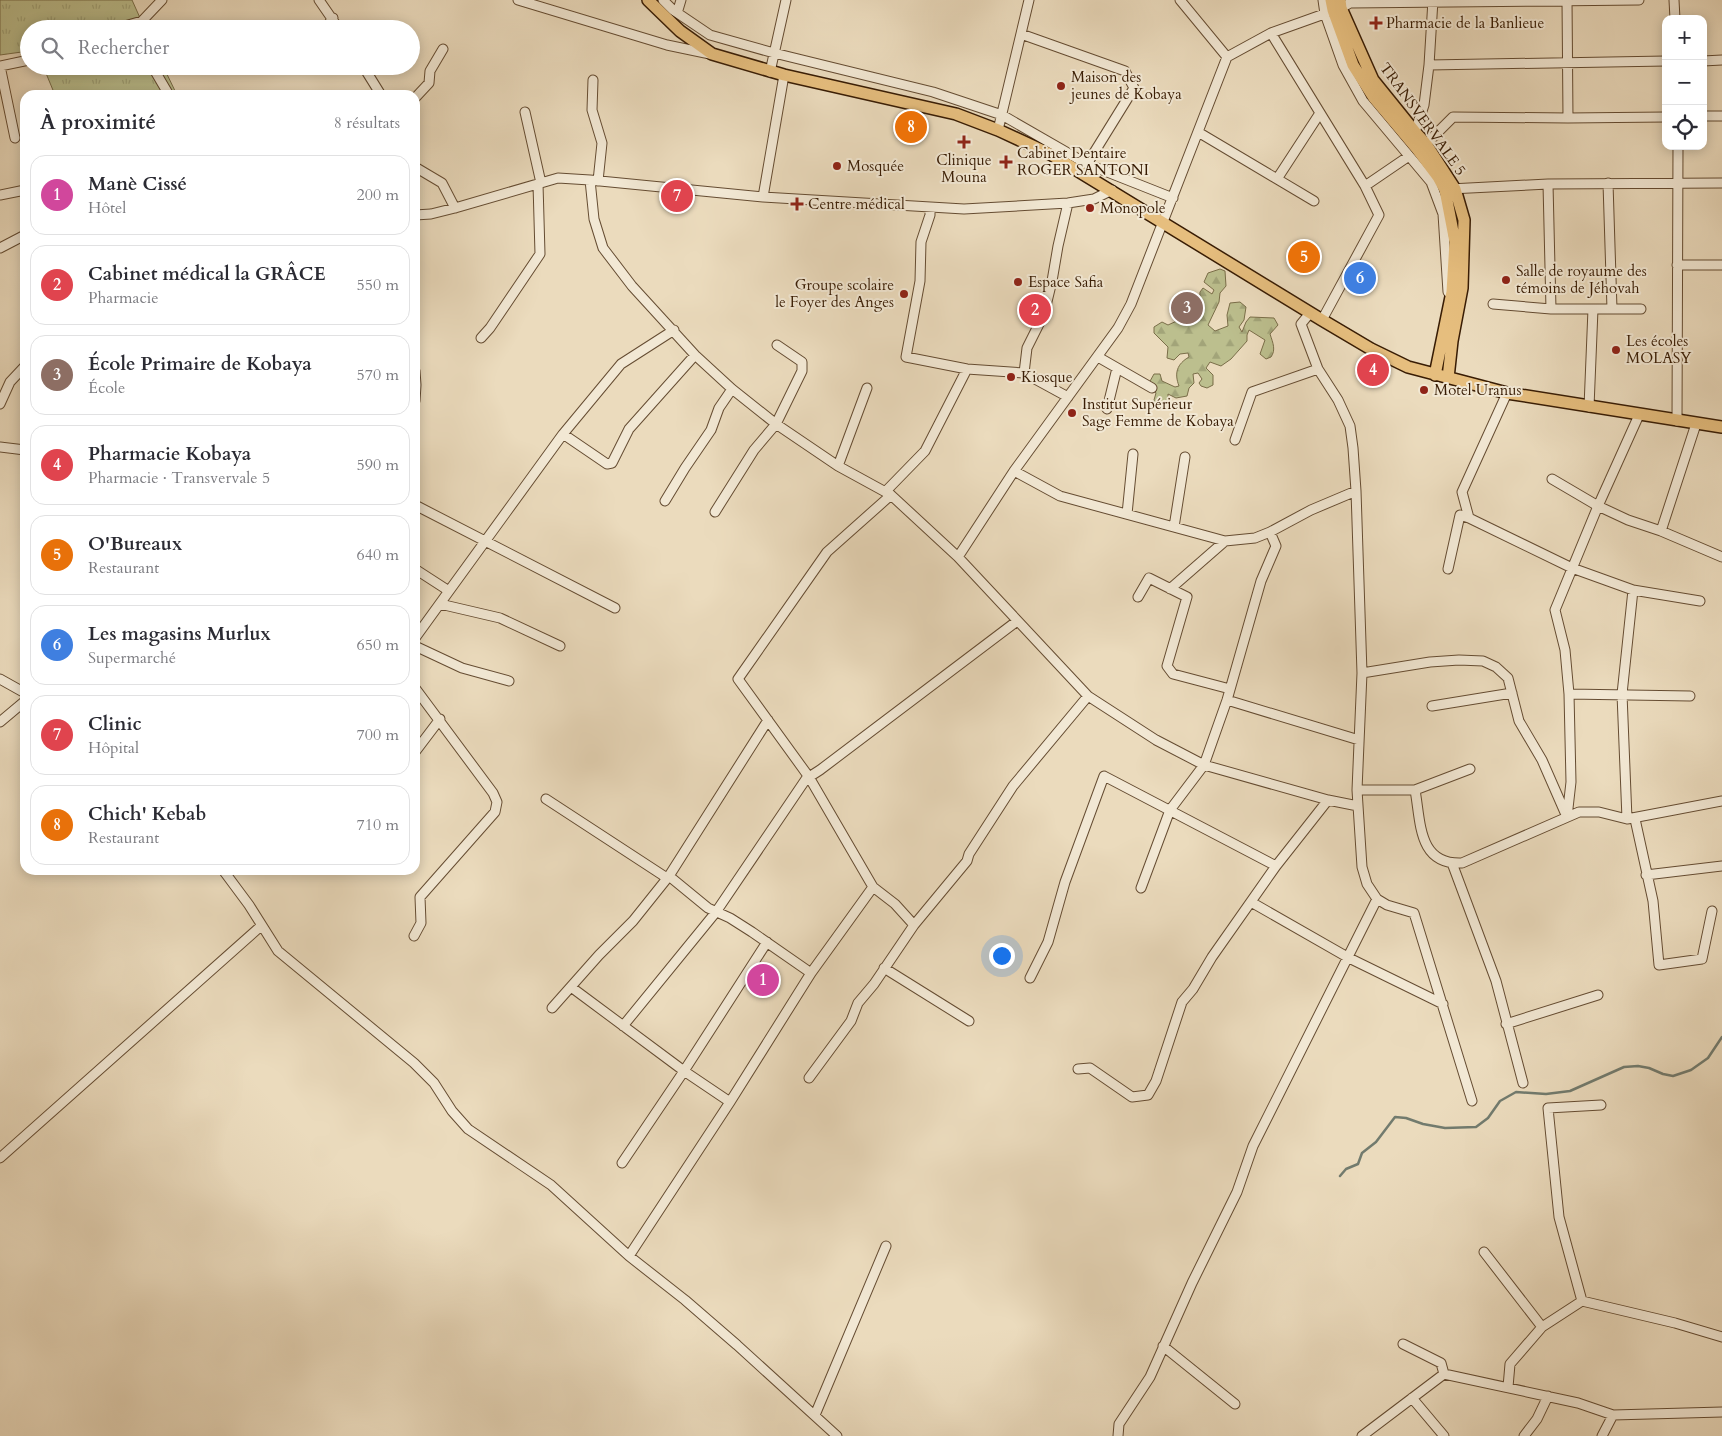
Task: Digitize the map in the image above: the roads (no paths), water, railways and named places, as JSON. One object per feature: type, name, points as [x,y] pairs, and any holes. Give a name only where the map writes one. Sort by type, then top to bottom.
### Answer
[{"type":"main road","points":[[648,0],[661,4],[680,31],[712,54],[770,72],[956,114],[998,130],[1052,155],[1310,313],[1371,349],[1408,367],[1507,393],[1722,428]]},
{"type":"main road","name":"TRANSVERVALE 5","points":[[1334,6],[1373,80],[1426,144],[1464,220],[1462,288],[1452,341],[1448,378]]},
{"type":"main road","name":"TRANSVERVALE 5","points":[[1334,6],[1353,65],[1374,98],[1450,189],[1455,242],[1452,292],[1436,375]]},
{"type":"street","points":[[143,20],[162,0]]},
{"type":"street","points":[[319,0],[333,18]]},
{"type":"street","points":[[518,0],[667,45],[712,54]]},
{"type":"street","points":[[673,10],[678,10],[681,0]]},
{"type":"street","points":[[770,72],[786,0]]},
{"type":"street","points":[[998,130],[1029,0]]},
{"type":"street","points":[[1180,0],[1227,57]]},
{"type":"street","name":"TRANSVERVALE 5","points":[[1323,0],[1334,6],[1343,64],[1363,101],[1431,182],[1443,214],[1448,296],[1444,339]]},
{"type":"street","points":[[1567,0],[1568,118]]},
{"type":"street","points":[[958,557],[1014,471],[1118,328],[1131,304],[1227,57],[1271,33],[1334,6],[1350,3],[1639,0]]},
{"type":"street","points":[[1674,0],[1675,15]]},
{"type":"street","points":[[1415,132],[1424,105],[1429,65],[1433,1]]},
{"type":"street","points":[[661,4],[710,35],[774,53],[933,92],[1002,115],[1087,164],[1173,198]]},
{"type":"street","points":[[1271,33],[1365,186],[1379,215],[1322,320]]},
{"type":"street","points":[[1021,34],[1125,71],[1134,88],[1087,164]]},
{"type":"street","points":[[420,93],[429,83],[430,71],[443,49]]},
{"type":"street","points":[[1707,61],[1722,60]]},
{"type":"street","points":[[1429,65],[1662,61]]},
{"type":"street","points":[[14,138],[0,66],[20,62]]},
{"type":"street","points":[[157,75],[166,90]]},
{"type":"street","points":[[369,75],[378,90]]},
{"type":"street","points":[[763,197],[784,75]]},
{"type":"street","points":[[593,80],[592,110],[602,143],[594,180],[594,220],[603,248],[632,286],[695,355],[732,389],[776,424],[838,466],[888,493],[958,557],[1088,696],[1156,740],[1204,765],[1328,800],[1358,806]]},
{"type":"street","points":[[481,338],[490,328],[540,254],[540,184],[525,112]]},
{"type":"street","points":[[1277,179],[1320,113]]},
{"type":"street","points":[[1707,116],[1722,116]]},
{"type":"street","points":[[1426,144],[1453,117],[1662,117]]},
{"type":"street","points":[[1198,132],[1314,201]]},
{"type":"street","points":[[1677,421],[1678,150]]},
{"type":"street","points":[[1365,186],[1409,156]]},
{"type":"street","points":[[420,171],[442,183],[455,208]]},
{"type":"street","points":[[420,215],[455,208],[558,178],[763,197],[964,209],[1068,203],[1094,198],[1112,190]]},
{"type":"street","points":[[1450,189],[1548,184],[1722,182]]},
{"type":"street","points":[[1608,183],[1612,310]]},
{"type":"street","points":[[1548,184],[1551,309]]},
{"type":"street","points":[[0,195],[20,191]]},
{"type":"street","points":[[1024,373],[1027,348],[1044,314],[1068,203]]},
{"type":"street","points":[[930,207],[930,215],[921,242],[920,281],[906,357],[967,369],[1024,373],[1068,397]]},
{"type":"street","points":[[0,248],[20,238]]},
{"type":"street","points":[[1677,265],[1722,265]]},
{"type":"street","points":[[1493,304],[1551,309],[1641,309]]},
{"type":"street","points":[[1590,407],[1593,309]]},
{"type":"street","points":[[1310,313],[1302,324],[1318,369],[1338,400],[1350,426],[1356,491],[1362,673],[1357,790],[1362,867],[1367,884],[1377,899],[1388,905],[1414,913],[1472,1101]]},
{"type":"street","points":[[420,631],[563,434],[621,364],[674,330]]},
{"type":"street","points":[[715,512],[754,450],[776,424],[802,371],[802,362],[777,345]]},
{"type":"street","points":[[563,434],[607,464],[612,463],[629,429],[695,355]]},
{"type":"street","points":[[1098,357],[1152,388]]},
{"type":"street","points":[[1107,409],[1117,368]]},
{"type":"street","points":[[914,925],[896,904],[873,887],[809,777],[738,679],[827,552],[888,493],[925,451],[967,369]]},
{"type":"street","points":[[1235,440],[1252,392],[1318,369]]},
{"type":"street","points":[[0,404],[10,382],[20,371]]},
{"type":"street","points":[[838,466],[867,388]]},
{"type":"street","points":[[665,501],[711,430],[719,408],[732,389]]},
{"type":"street","points":[[1469,518],[1462,492],[1507,393]]},
{"type":"street","points":[[1567,817],[1571,782],[1569,694],[1565,650],[1555,610],[1598,506],[1639,415]]},
{"type":"street","points":[[1661,531],[1696,424]]},
{"type":"street","points":[[0,447],[20,449]]},
{"type":"street","points":[[1127,514],[1133,454]]},
{"type":"street","points":[[1174,527],[1185,457]]},
{"type":"street","points":[[1014,471],[1060,496],[1225,540],[1255,538],[1311,510],[1356,491]]},
{"type":"street","points":[[1552,480],[1598,506],[1628,520],[1661,531],[1722,557]]},
{"type":"street","points":[[420,508],[615,608]]},
{"type":"street","points":[[1448,569],[1460,515],[1572,568],[1633,590],[1700,601]]},
{"type":"street","points":[[1141,888],[1170,810],[1204,765],[1227,700],[1261,581],[1276,546],[1270,532]]},
{"type":"street","points":[[1170,589],[1225,540]]},
{"type":"street","points":[[420,572],[449,591]]},
{"type":"street","points":[[1138,597],[1149,578],[1187,597],[1167,666],[1173,674],[1230,690]]},
{"type":"street","points":[[1633,590],[1622,694],[1631,819],[1653,901],[1659,965],[1702,959],[1712,911]]},
{"type":"street","points":[[440,604],[500,618],[560,646]]},
{"type":"street","points":[[623,1026],[716,912],[806,779],[1017,621]]},
{"type":"street","points":[[420,648],[462,668],[509,681]]},
{"type":"street","points":[[1362,673],[1430,662],[1459,660],[1483,661],[1496,667],[1508,678],[1519,721],[1542,760],[1567,817]]},
{"type":"street","points":[[0,679],[20,691]]},
{"type":"street","points":[[1432,706],[1512,693]]},
{"type":"street","points":[[414,936],[421,923],[420,897],[495,812],[497,802],[493,793],[420,694]]},
{"type":"street","points":[[1569,694],[1690,696]]},
{"type":"street","points":[[809,1078],[851,1021],[858,1003],[874,984],[914,925],[968,861],[969,854],[1013,786],[1088,696]]},
{"type":"street","points":[[1227,700],[1359,740]]},
{"type":"street","points":[[0,722],[20,705]]},
{"type":"street","points":[[420,745],[440,719]]},
{"type":"street","points":[[552,1008],[599,955],[633,921],[668,877],[768,720]]},
{"type":"street","points":[[1357,790],[1415,790],[1470,769]]},
{"type":"street","points":[[1030,978],[1048,942],[1065,882],[1104,776],[1276,866]]},
{"type":"street","points":[[1415,790],[1424,844],[1434,857],[1452,863],[1462,863],[1579,812],[1599,812],[1631,819],[1722,801]]},
{"type":"street","points":[[546,799],[668,877],[708,908],[730,918],[767,942],[810,974]]},
{"type":"street","points":[[1078,1069],[1090,1068],[1132,1097],[1148,1096],[1156,1082],[1182,1002],[1193,989],[1212,957],[1276,866],[1328,800]]},
{"type":"street","points":[[1452,863],[1496,981],[1523,1083]]},
{"type":"street","points":[[1646,875],[1722,866]]},
{"type":"street","points":[[227,875],[249,905],[278,951],[292,965],[414,1063],[434,1083],[452,1111],[468,1129],[551,1185],[629,1256],[700,1313],[837,1436]]},
{"type":"street","points":[[629,1256],[730,1102],[810,974],[873,887]]},
{"type":"street","points":[[1118,1436],[1119,1424],[1150,1377],[1192,1283],[1237,1192],[1253,1146],[1377,899]]},
{"type":"street","points":[[1251,902],[1349,958],[1442,1004]]},
{"type":"street","points":[[0,1158],[261,926]]},
{"type":"street","points":[[622,1163],[767,942]]},
{"type":"street","points":[[884,968],[969,1021]]},
{"type":"street","points":[[571,987],[684,1071],[730,1102]]},
{"type":"street","points":[[1506,1024],[1598,995]]},
{"type":"street","points":[[1582,1301],[1559,1217],[1548,1108],[1601,1105]]},
{"type":"street","points":[[815,1415],[886,1246]]},
{"type":"street","points":[[1484,1252],[1542,1327]]},
{"type":"street","points":[[1508,1387],[1510,1364],[1542,1327],[1582,1301],[1675,1323],[1722,1337]]},
{"type":"street","points":[[1403,1344],[1441,1363],[1444,1374]]},
{"type":"street","points":[[1164,1346],[1235,1404]]},
{"type":"street","points":[[1362,1436],[1444,1374],[1578,1403],[1613,1415],[1722,1412]]},
{"type":"street","points":[[1524,1436],[1537,1419],[1548,1396]]},
{"type":"street","points":[[1412,1398],[1444,1436]]},
{"type":"street","points":[[1602,1436],[1613,1415]]},
{"type":"waterway","points":[[1340,1176],[1346,1169],[1358,1164],[1362,1153],[1376,1142],[1395,1117],[1445,1128],[1476,1127],[1488,1118],[1500,1101],[1516,1092],[1546,1094],[1570,1091],[1624,1067],[1638,1066],[1649,1068],[1673,1076],[1691,1070],[1708,1058],[1722,1037]]},
{"type":"place","name":"Pharmacie de la Banlieue","points":[[1376,23]]},
{"type":"place","name":"Maison des jeunes de Kobaya","points":[[1061,86]]},
{"type":"place","name":"Chich' Kebab","points":[[911,127]]},
{"type":"place","name":"Clinique Mouna","points":[[964,142]]},
{"type":"place","name":"Cabinet Dentaire ROGER SANTONI","points":[[1006,162]]},
{"type":"place","name":"Mosquée","points":[[837,166]]},
{"type":"place","name":"Clinic","points":[[677,196]]},
{"type":"place","name":"Centre médical","points":[[797,204]]},
{"type":"place","name":"Monopole","points":[[1090,208]]},
{"type":"place","name":"O'Bureaux","points":[[1304,257]]},
{"type":"place","name":"Les magasins Murlux","points":[[1360,278]]},
{"type":"place","name":"Salle de royaume des témoins de Jéhovah","points":[[1506,280]]},
{"type":"place","name":"Espace Safia","points":[[1018,282]]},
{"type":"place","name":"Groupe scolaire le Foyer des Anges","points":[[904,294]]},
{"type":"place","name":"École Primaire de Kobaya","points":[[1187,308]]},
{"type":"place","name":"Cabinet médical la GRÂCE","points":[[1035,310]]},
{"type":"place","name":"Les écoles MOLASY","points":[[1616,350]]},
{"type":"place","name":"Pharmacie Kobaya","points":[[1373,370]]},
{"type":"place","name":"Kiosque","points":[[1011,377]]},
{"type":"place","name":"Motel Uranus","points":[[1424,390]]},
{"type":"place","name":"Institut Supérieur Sage Femme de Kobaya","points":[[1072,413]]},
{"type":"place","name":"Manè Cissé","points":[[763,980]]}]
